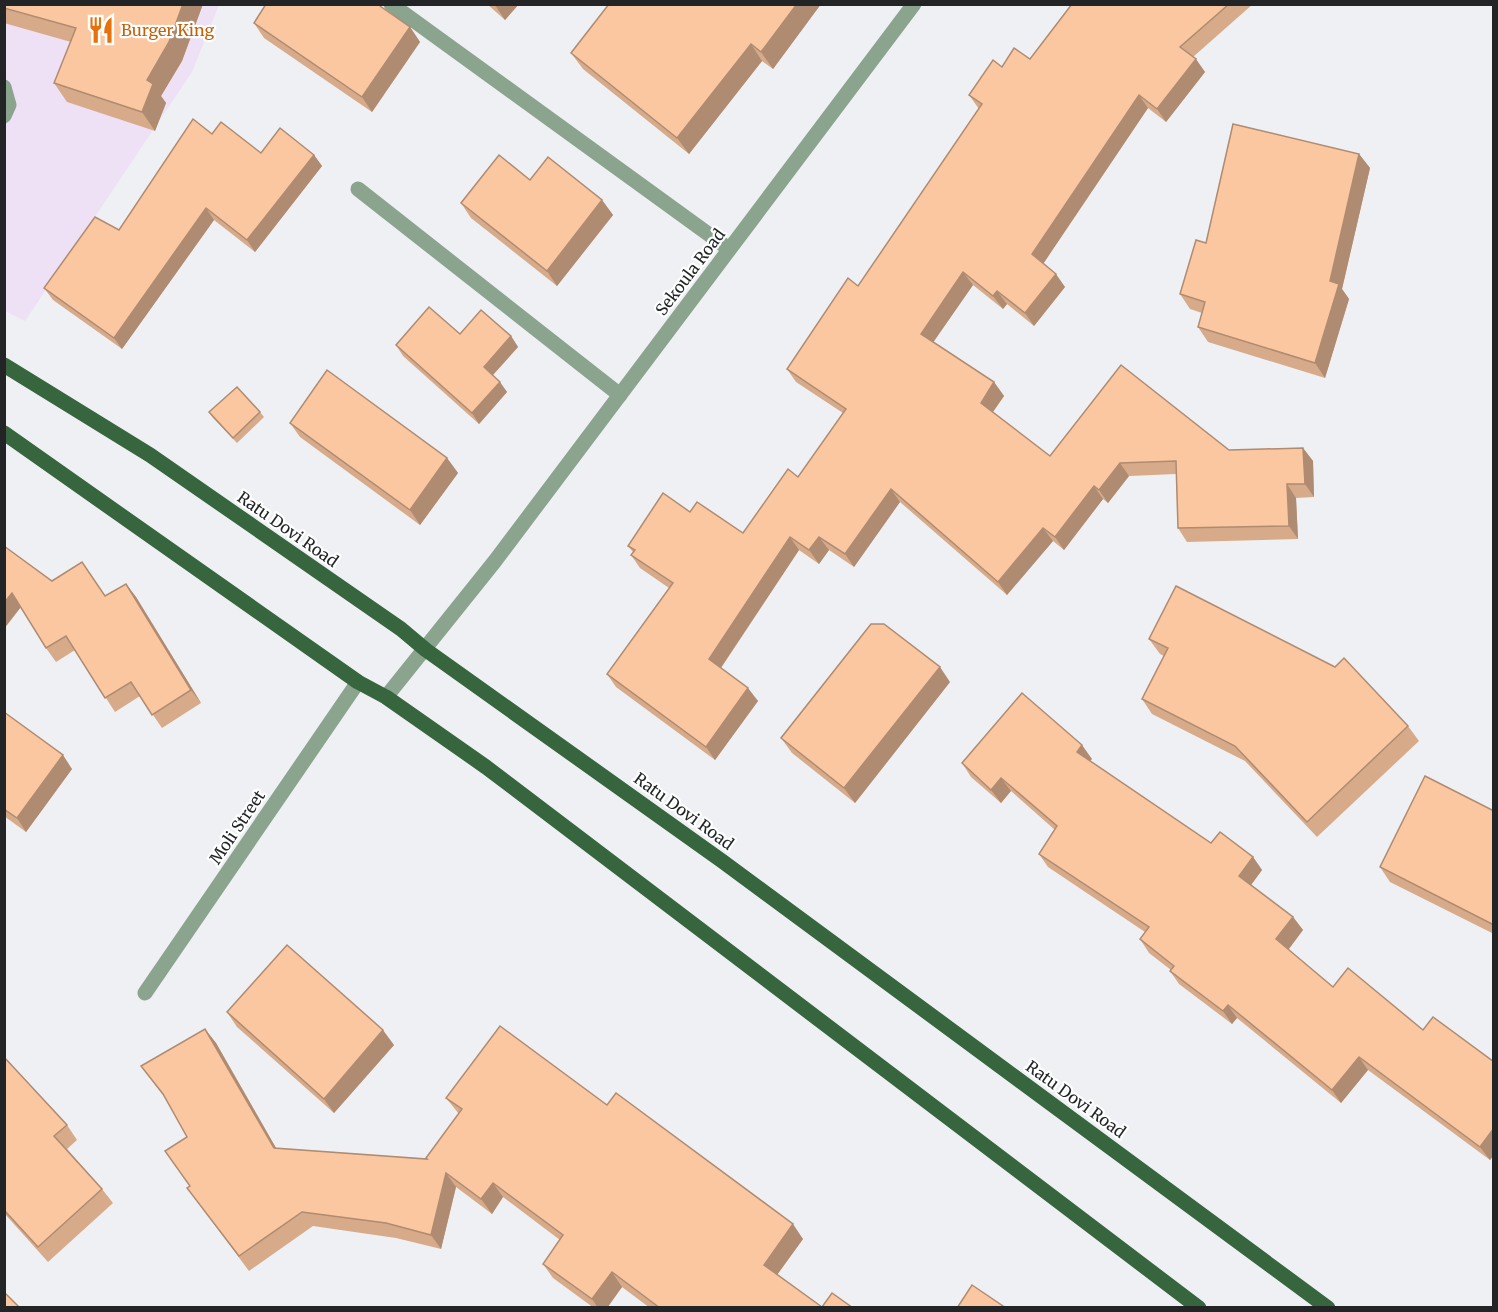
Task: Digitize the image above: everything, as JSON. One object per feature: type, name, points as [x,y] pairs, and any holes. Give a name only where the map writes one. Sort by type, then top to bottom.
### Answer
[{"type":"main road","name":"Ratu Dovi Road","points":[[4,365],[150,455],[401,629],[426,650],[722,861],[1328,1308]]},
{"type":"main road","points":[[4,432],[358,682],[386,697],[486,767],[1199,1308]]},
{"type":"street","points":[[391,4],[729,249]]},
{"type":"street","name":"Sekoula Road","points":[[386,697],[426,650],[495,561],[914,4]]},
{"type":"street","points":[[4,87],[9,105],[4,116]]},
{"type":"street","points":[[358,189],[620,395]]},
{"type":"street","name":"Moli Street","points":[[145,993],[358,682]]},
{"type":"shaded area","points":[[4,5],[219,5],[192,72],[25,321],[5,311]]},
{"type":"building","points":[[4,4],[183,4],[169,42],[147,80],[153,84],[142,112],[54,83],[76,28],[4,8]]},
{"type":"building","points":[[266,4],[377,4],[410,27],[362,97],[254,23]]},
{"type":"building","points":[[609,4],[797,4],[761,52],[751,44],[677,138],[571,53]]},
{"type":"building","points":[[1072,4],[1229,4],[1180,47],[1196,59],[1157,109],[1139,95],[1032,254],[1056,274],[1025,313],[997,291],[993,296],[963,272],[921,334],[994,382],[981,403],[1050,456],[1121,365],[1229,450],[1303,448],[1305,484],[1287,484],[1289,526],[1178,528],[1176,461],[1120,463],[1099,490],[1094,486],[1055,537],[1043,528],[998,582],[891,489],[845,554],[819,537],[809,550],[790,537],[709,659],[748,688],[706,747],[607,674],[673,583],[631,555],[635,550],[628,546],[663,493],[690,512],[697,502],[743,533],[788,469],[798,477],[846,409],[787,369],[848,278],[858,286],[982,104],[969,95],[993,60],[1002,67],[1014,48],[1030,59]]},
{"type":"building","points":[[193,119],[212,134],[221,122],[261,153],[280,128],[314,155],[247,240],[206,208],[114,338],[44,288],[95,217],[119,230]]},
{"type":"building","points":[[1233,124],[1359,154],[1330,281],[1339,284],[1315,363],[1198,327],[1205,302],[1180,294],[1196,240],[1206,243]]},
{"type":"building","points":[[499,155],[530,180],[548,157],[602,200],[547,271],[461,203]]},
{"type":"building","points":[[429,307],[460,334],[481,310],[511,336],[484,367],[500,382],[472,413],[396,345]]},
{"type":"building","points":[[327,370],[447,458],[410,510],[290,423]]},
{"type":"building","points":[[237,387],[260,412],[233,438],[209,412]]},
{"type":"building","points":[[4,546],[52,581],[82,562],[105,596],[126,584],[191,690],[152,715],[131,682],[105,698],[66,636],[46,648],[12,593],[4,603]]},
{"type":"building","points":[[1176,586],[1335,667],[1344,658],[1408,726],[1307,822],[1235,746],[1142,699],[1168,648],[1149,639]]},
{"type":"building","points":[[871,624],[884,624],[940,667],[844,788],[781,738]]},
{"type":"building","points":[[1022,693],[1082,745],[1077,752],[1211,843],[1220,832],[1253,857],[1239,876],[1293,917],[1276,939],[1333,987],[1348,968],[1423,1030],[1433,1017],[1494,1062],[1494,1128],[1480,1147],[1359,1057],[1332,1090],[1228,1005],[1223,1011],[1170,971],[1174,966],[1140,939],[1149,927],[1039,854],[1057,826],[1001,778],[991,790],[962,763]]},
{"type":"building","points":[[4,712],[63,755],[17,818],[4,809]]},
{"type":"building","points":[[1425,776],[1494,811],[1494,922],[1492,924],[1380,867]]},
{"type":"building","points":[[287,945],[383,1030],[324,1099],[227,1012]]},
{"type":"building","points":[[500,1026],[607,1105],[616,1093],[793,1224],[764,1265],[822,1307],[832,1293],[853,1308],[660,1308],[612,1272],[592,1299],[543,1264],[563,1235],[493,1183],[481,1199],[446,1173],[431,1235],[386,1223],[302,1212],[239,1256],[187,1188],[190,1186],[165,1151],[187,1137],[163,1094],[141,1066],[205,1029],[274,1148],[427,1159],[462,1109],[446,1098]]},
{"type":"building","points":[[4,1057],[67,1125],[54,1136],[102,1189],[38,1247],[4,1210]]},
{"type":"building","points":[[972,1285],[1006,1308],[957,1308]]},
{"type":"building","points":[[4,1292],[20,1308],[4,1308]]},
{"type":"place","name":"Burger King","points":[[101,30]]}]
